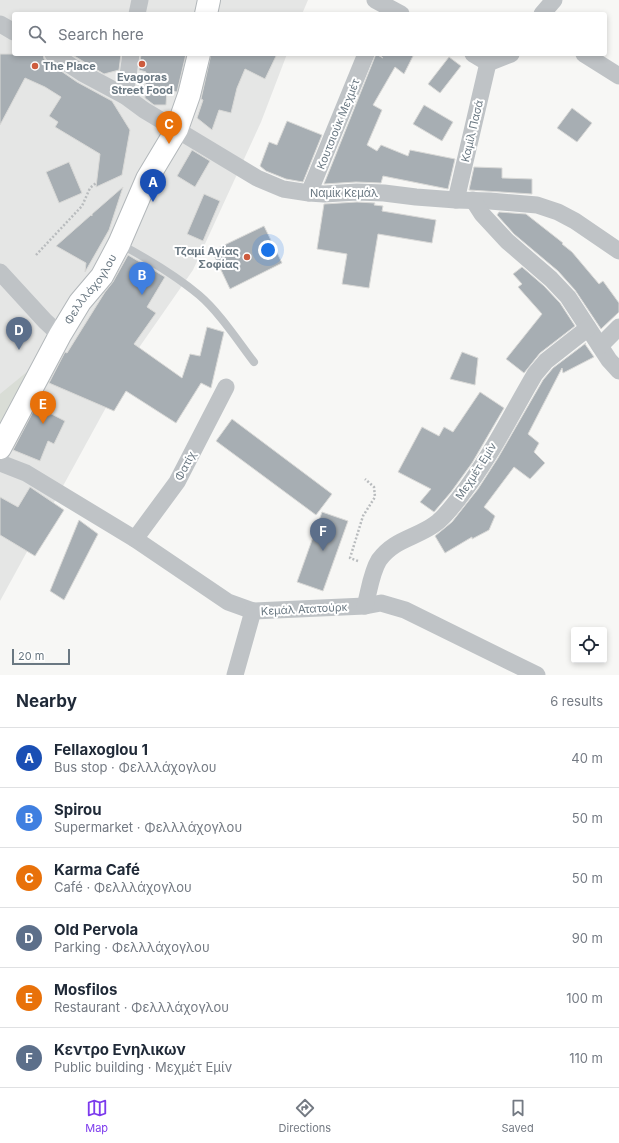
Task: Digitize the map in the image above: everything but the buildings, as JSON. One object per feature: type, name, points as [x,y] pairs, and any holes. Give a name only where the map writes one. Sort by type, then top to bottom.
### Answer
[{"type":"street","points":[[137,12],[140,0]]},
{"type":"street","points":[[206,12],[209,0]]},
{"type":"street","points":[[544,12],[554,0]]},
{"type":"street","points":[[381,7],[395,12]]},
{"type":"street","points":[[0,24],[12,31]]},
{"type":"street","name":"Ναμίκ Κεμάλ","points":[[56,56],[82,73],[126,96],[144,110],[257,178],[283,189],[324,194],[357,192],[384,193],[416,197],[537,205],[558,212],[575,221],[619,251]]},
{"type":"street","points":[[126,96],[132,56]]},
{"type":"street","name":"Φελλλάχογλου","points":[[0,448],[60,335],[80,302],[102,276],[119,244],[147,179],[177,129],[189,95],[199,56]]},
{"type":"street","name":"Κουτσιούκ Μεχμέτ","points":[[309,193],[365,56]]},
{"type":"street","points":[[476,56],[488,63],[506,56]]},
{"type":"street","points":[[587,56],[619,76]]},
{"type":"street","name":"Καμίλ Πασά","points":[[456,200],[488,63]]},
{"type":"street","points":[[473,200],[482,214],[506,241],[551,279],[568,297],[609,360],[619,371]]},
{"type":"street","points":[[0,272],[45,321],[60,335]]},
{"type":"street","points":[[600,346],[619,327]]},
{"type":"street","name":"Μεχμέτ Εμίν","points":[[365,606],[376,567],[388,550],[394,544],[429,528],[443,517],[459,499],[477,473],[535,374],[546,361],[588,328]]},
{"type":"street","name":"Φατίχ","points":[[135,539],[177,482],[226,387]]},
{"type":"street","name":"Κεμάλ Ατατούρκ","points":[[0,463],[26,472],[135,539],[228,602],[253,611],[365,606],[381,603],[405,610],[537,675]]},
{"type":"street","points":[[235,675],[253,611]]},
{"type":"lane","points":[[119,244],[157,264],[200,296],[215,312],[254,362]]},
{"type":"path","points":[[36,255],[82,206],[90,188],[96,183]]},
{"type":"path","points":[[365,479],[374,487],[375,497],[364,516],[350,558],[376,567]]},
{"type":"shaded area","points":[[0,0],[308,0],[303,12],[12,12],[12,56],[286,56],[261,122],[193,270],[138,349],[0,601]]},
{"type":"shaded area","points":[[33,367],[0,424],[0,394]]},
{"type":"place","name":"Evagoras Street Food","points":[[142,64]]},
{"type":"place","name":"The Place","points":[[35,66]]},
{"type":"place","name":"Karma Café","points":[[169,144]]},
{"type":"place","name":"Fellaxoglou 1","points":[[153,202]]},
{"type":"place","name":"Τζαμί Αγίας Σοφίας","points":[[247,257]]},
{"type":"place","name":"Spirou","points":[[142,295]]},
{"type":"place","name":"Old Pervola","points":[[19,350]]},
{"type":"place","name":"Mosfilos","points":[[43,424]]},
{"type":"place","name":"Κεντρο Ενηλικων","points":[[323,551]]}]
